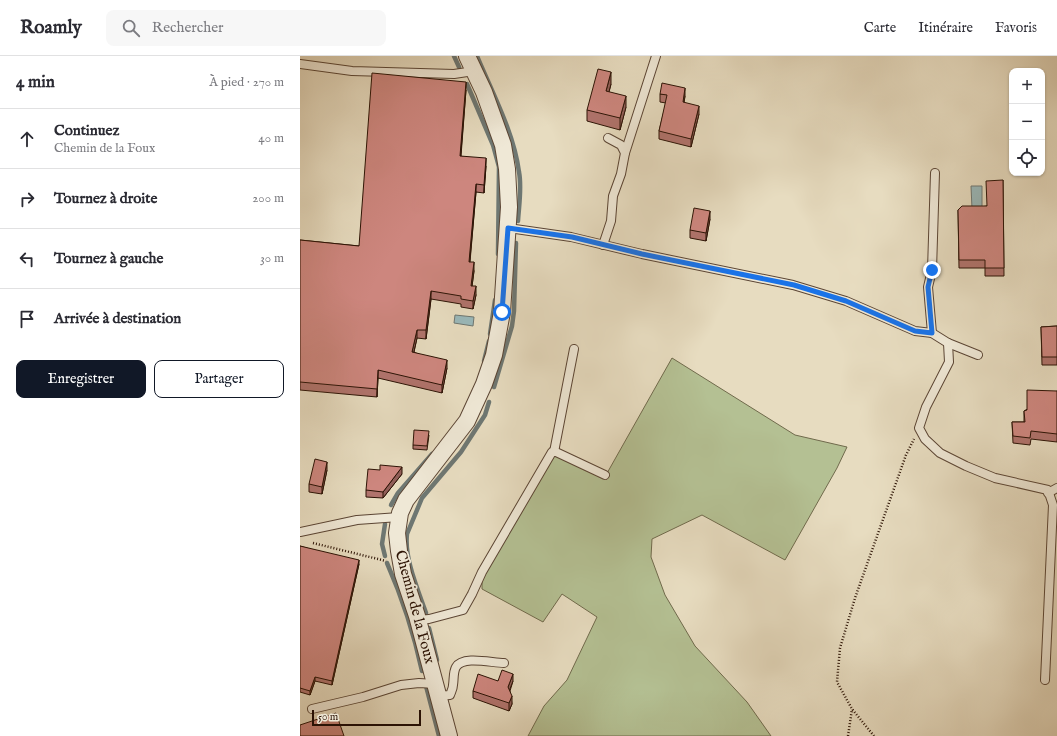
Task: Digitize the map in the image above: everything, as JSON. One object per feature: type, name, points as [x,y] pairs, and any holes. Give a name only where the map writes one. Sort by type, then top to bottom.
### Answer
[{"type":"street","name":"Chemin de la Foux","points":[[449,736],[418,620],[403,574],[397,533],[399,517],[406,500],[467,421],[484,384],[494,355],[502,312],[509,207],[508,169],[503,145],[484,92],[467,56]]},
{"type":"lane","points":[[603,244],[611,221],[613,196],[656,56]]},
{"type":"lane","points":[[300,64],[352,71],[454,74],[474,71]]},
{"type":"lane","points":[[608,138],[621,145],[626,153]]},
{"type":"lane","points":[[932,333],[928,287],[932,270],[935,173]]},
{"type":"lane","points":[[508,228],[572,237],[642,254],[794,285],[846,301],[915,331],[932,333],[948,343],[978,355]]},
{"type":"lane","points":[[948,343],[949,362],[926,407],[919,428],[925,439],[940,453],[947,457],[995,478],[1048,490],[1053,505],[1045,680]]},
{"type":"lane","points":[[418,620],[429,619],[463,610],[482,572],[552,452],[554,452],[574,349]]},
{"type":"lane","points":[[554,452],[605,476]]},
{"type":"lane","points":[[1048,493],[1057,488]]},
{"type":"lane","points":[[300,532],[357,520],[399,517]]},
{"type":"lane","points":[[312,709],[363,697],[401,685],[419,683],[450,694],[456,666],[464,661],[475,660],[504,663]]},
{"type":"path","points":[[874,736],[852,710],[837,682],[840,648],[855,598],[906,455],[919,428]]},
{"type":"path","points":[[314,543],[386,561],[401,561]]},
{"type":"path","points":[[848,736],[852,710]]},
{"type":"green space","points":[[672,358],[795,435],[847,447],[837,468],[785,560],[702,515],[652,539],[651,557],[665,595],[695,646],[747,702],[771,736],[528,736],[544,706],[567,680],[597,617],[562,594],[543,622],[482,589],[482,572],[552,452],[606,475]]},
{"type":"water","points":[[971,186],[982,186],[982,209],[972,209]]},
{"type":"water","points":[[455,315],[474,317],[473,326],[454,323]]},
{"type":"building","points":[[598,69],[611,72],[606,91],[626,96],[620,118],[587,110]]},
{"type":"building","points":[[372,73],[466,82],[460,156],[486,158],[484,185],[476,184],[469,262],[474,262],[471,286],[476,286],[473,301],[461,299],[461,296],[431,291],[426,330],[417,330],[412,352],[447,360],[442,385],[378,370],[377,389],[300,382],[300,240],[359,246]]},
{"type":"building","points":[[662,83],[685,88],[683,102],[699,106],[691,139],[659,131],[667,95],[660,94]]},
{"type":"building","points":[[1003,180],[1004,268],[985,268],[985,260],[959,260],[958,210],[962,206],[987,206],[986,181]]},
{"type":"building","points":[[694,208],[710,211],[706,233],[690,230]]},
{"type":"building","points":[[1057,326],[1057,357],[1042,357],[1041,327]]},
{"type":"building","points":[[1027,390],[1057,391],[1057,434],[1031,431],[1030,438],[1013,436],[1012,422],[1025,422],[1024,411],[1027,410]]},
{"type":"building","points":[[414,430],[429,431],[427,446],[413,445]]},
{"type":"building","points":[[315,459],[327,462],[322,487],[309,484]]},
{"type":"building","points":[[380,465],[402,467],[383,492],[366,490],[368,469],[380,470]]},
{"type":"building","points":[[300,546],[359,560],[332,681],[315,677],[310,691],[300,688]]},
{"type":"building","points":[[502,670],[513,674],[508,687],[512,696],[509,703],[473,691],[478,674],[498,681]]},
{"type":"building","points":[[336,713],[344,736],[300,736],[300,725]]},
{"type":"waterway","points":[[454,56],[459,67]]},
{"type":"waterway","points":[[477,56],[502,113],[516,157],[520,178],[518,221]]},
{"type":"waterway","points":[[467,84],[493,145],[499,167],[498,254]]},
{"type":"waterway","points":[[494,387],[512,326],[514,311],[516,243]]},
{"type":"waterway","points":[[490,334],[495,300]]},
{"type":"waterway","points":[[484,361],[489,341]]},
{"type":"waterway","points":[[426,613],[410,563],[407,534],[422,498],[461,452],[485,415],[489,402]]},
{"type":"waterway","points":[[391,505],[398,493],[432,454]]},
{"type":"waterway","points":[[385,524],[382,544],[385,556]]},
{"type":"waterway","points":[[387,563],[407,616],[422,671]]},
{"type":"waterway","points":[[429,628],[437,660]]},
{"type":"waterway","points":[[426,686],[439,736]]},
{"type":"route","points":[[502,312],[508,228],[572,237],[642,254],[794,285],[846,301],[915,331],[932,333],[928,287],[932,270]]}]
